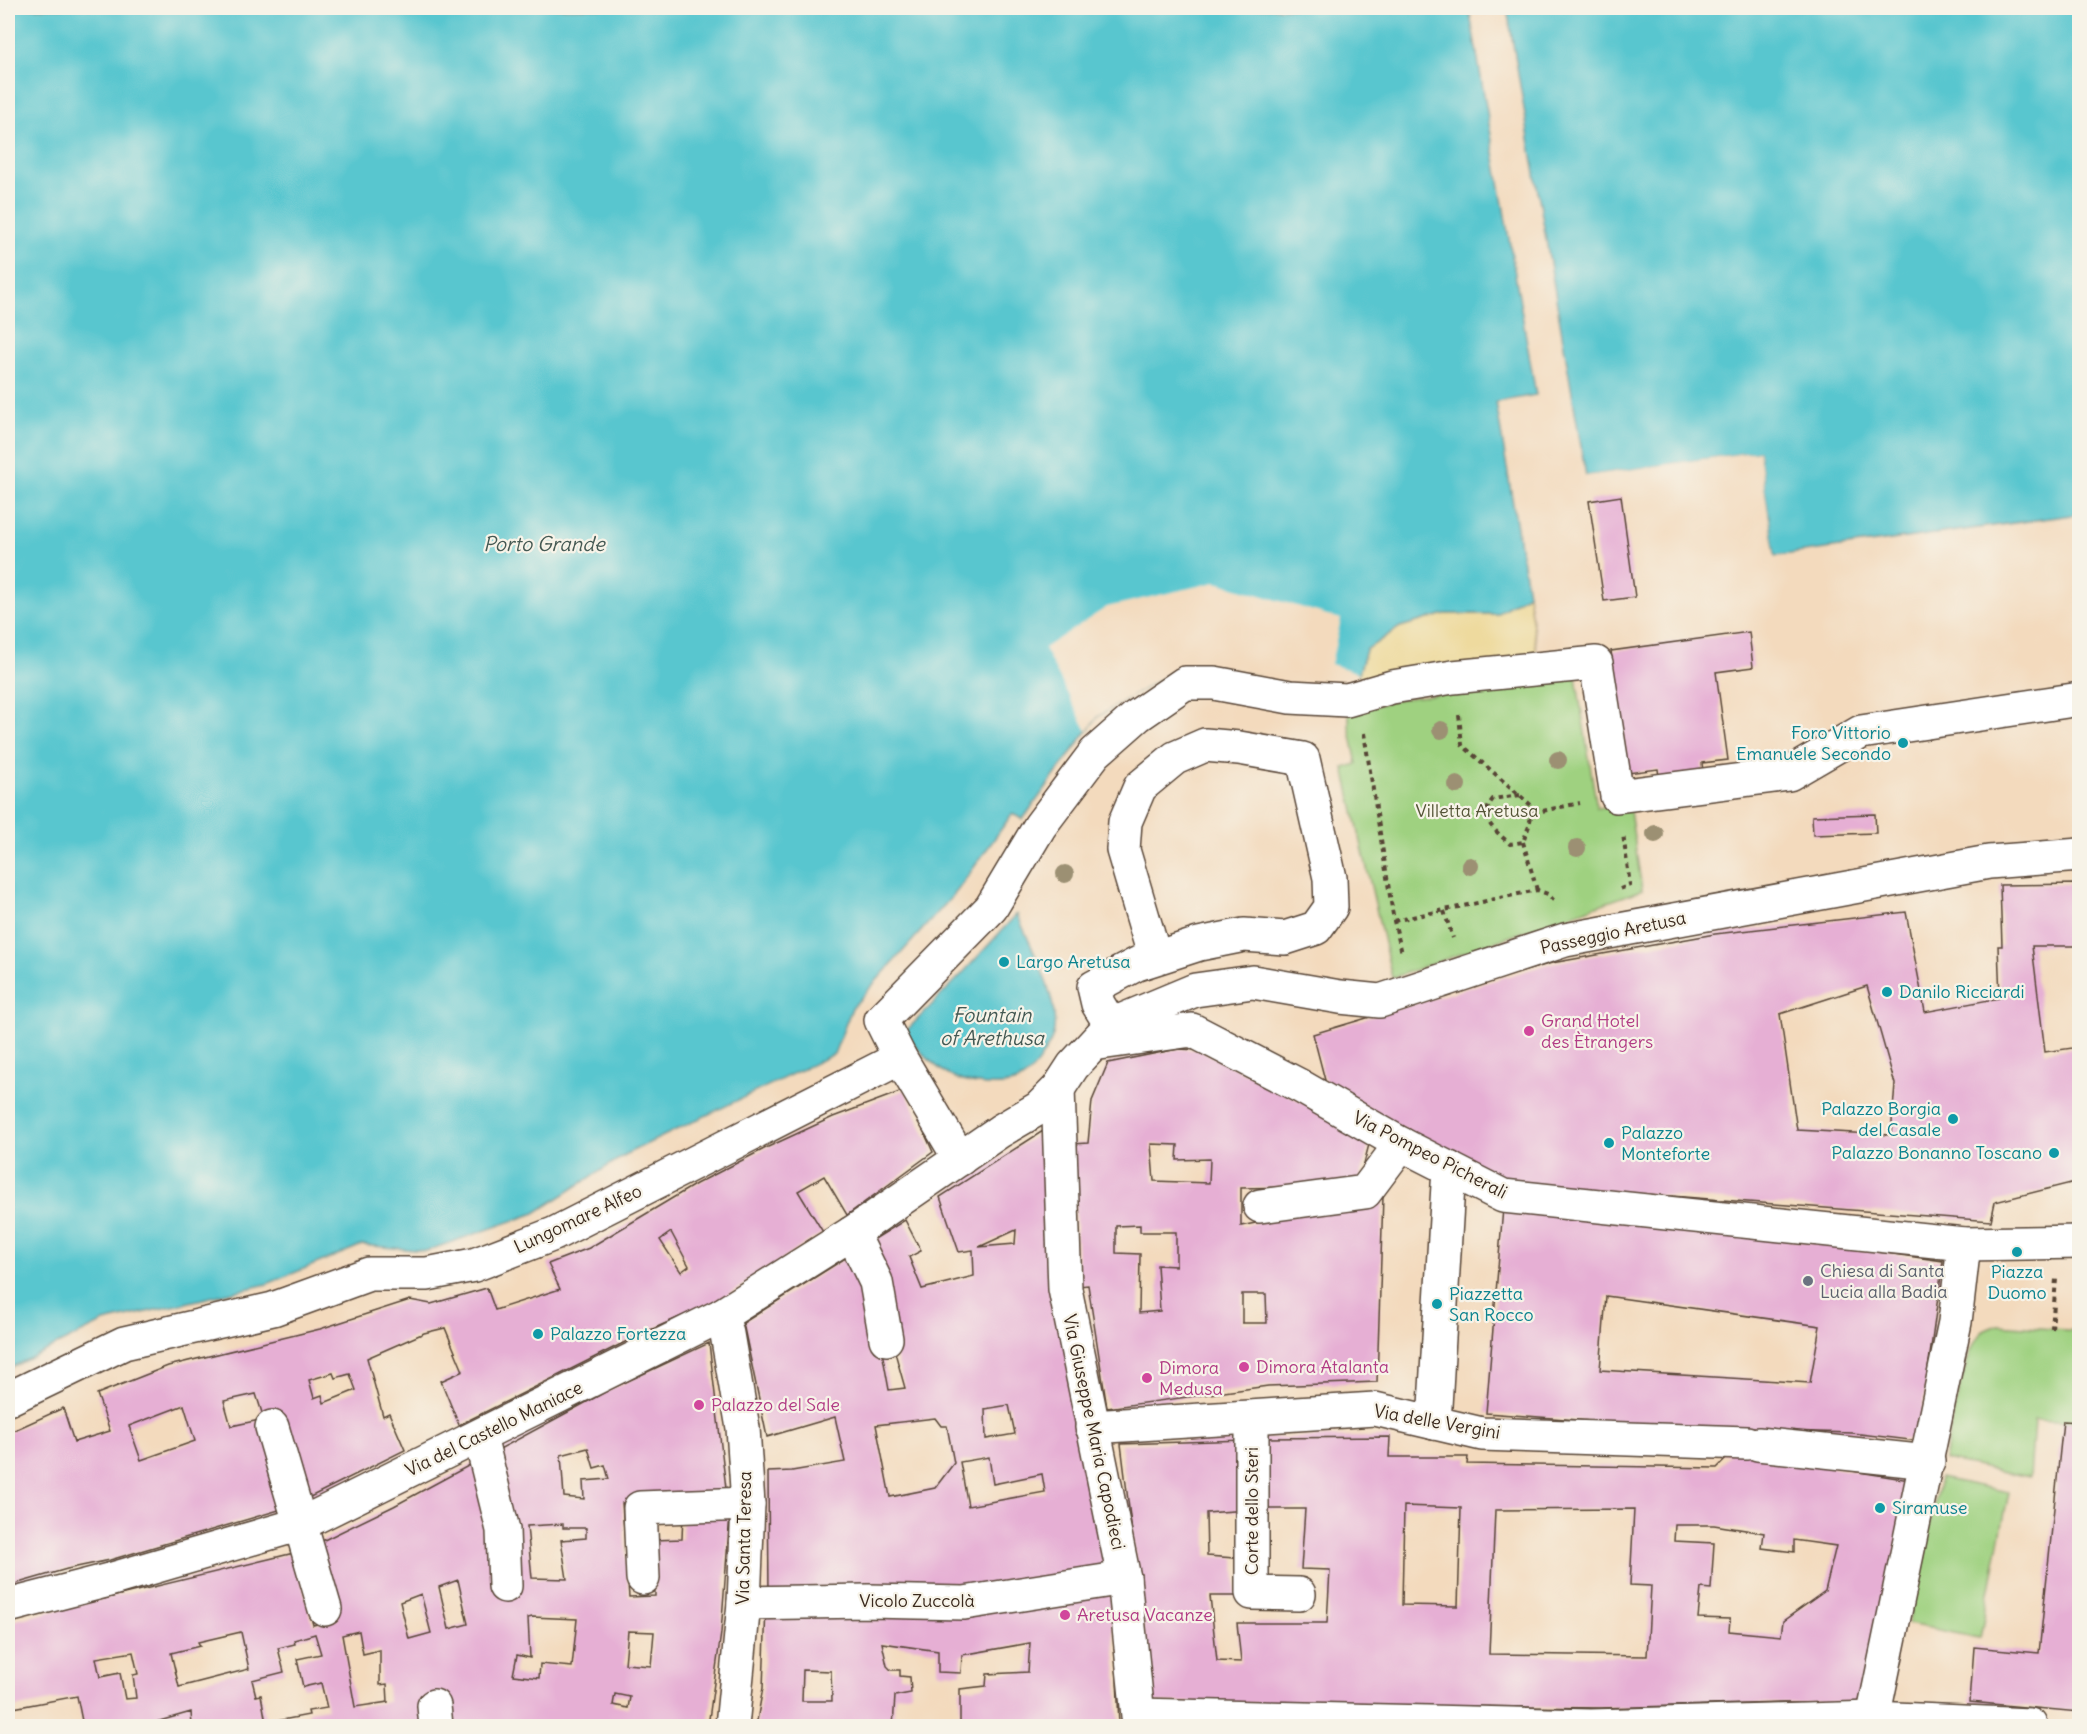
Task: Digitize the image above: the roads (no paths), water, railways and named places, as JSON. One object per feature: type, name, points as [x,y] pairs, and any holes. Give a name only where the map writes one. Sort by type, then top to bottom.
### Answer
[{"type":"street","points":[[952,1164],[896,1060],[881,1020],[991,908],[1040,826],[1095,753],[1137,716],[1185,683],[1214,683],[1290,697],[1347,700],[1392,687],[1453,677],[1596,663],[1617,796],[1789,774],[1861,732],[2079,699]]},
{"type":"street","points":[[1103,1035],[1094,987],[1137,964],[1198,944],[1244,935],[1285,938],[1316,928],[1331,907],[1330,878],[1303,759],[1206,745],[1175,758],[1140,788],[1125,822],[1123,850],[1155,958]]},
{"type":"street","name":"Passeggio Aretusa","points":[[1103,1035],[1195,990],[1253,982],[1340,997],[1380,1001],[1565,939],[1989,862],[2079,855]]},
{"type":"street","name":"Via Pompeo Picherali","points":[[1103,1035],[1192,1030],[1300,1086],[1401,1144],[1503,1196],[1964,1244]]},
{"type":"street","name":"Via del Castello Maniace","points":[[8,1606],[110,1580],[301,1524],[722,1315],[852,1233],[1039,1108],[1058,1089],[1073,1066],[1103,1035]]},
{"type":"street","name":"Lungomare Alfeo","points":[[8,1399],[124,1343],[273,1309],[369,1274],[427,1274],[474,1265],[554,1234],[896,1060]]},
{"type":"street","name":"Via Giuseppe Maria Capodieci","points":[[1058,1089],[1065,1289],[1124,1578],[1139,1721]]},
{"type":"street","points":[[1260,1206],[1365,1192],[1401,1144]]},
{"type":"street","points":[[1434,1423],[1449,1168]]},
{"type":"street","points":[[852,1233],[876,1282],[886,1339]]},
{"type":"street","points":[[1873,1718],[1928,1462],[1955,1322],[1964,1244],[2069,1242]]},
{"type":"street","name":"Via Santa Teresa","points":[[722,1315],[742,1428],[748,1504],[744,1603],[732,1726]]},
{"type":"street","name":"Via delle Vergini","points":[[1092,1427],[1375,1409],[1482,1434],[1752,1443],[1928,1462]]},
{"type":"street","name":"Corte dello Steri","points":[[1252,1418],[1252,1593],[1299,1594]]},
{"type":"street","points":[[272,1427],[325,1609]]},
{"type":"street","points":[[480,1436],[503,1530],[505,1586]]},
{"type":"street","points":[[643,1578],[640,1508],[748,1504]]},
{"type":"street","name":"Vicolo Zuccolà","points":[[744,1603],[869,1601],[964,1604],[1124,1578]]},
{"type":"street","points":[[1139,1721],[1592,1726],[1873,1718],[2030,1726]]},
{"type":"water","name":"Porto Grande","points":[[8,8],[1469,8],[1536,395],[1496,402],[1528,594],[1496,614],[1445,614],[1400,627],[1366,650],[1356,682],[1260,675],[1219,666],[1185,668],[1169,673],[1098,716],[1023,819],[1012,814],[957,891],[852,1008],[834,1054],[628,1153],[535,1213],[426,1251],[362,1245],[267,1284],[104,1322],[8,1369]]},
{"type":"water","points":[[1507,8],[2079,8],[2079,514],[1775,556],[1759,451],[1586,476]]},
{"type":"water","name":"Fountain of Arethusa","points":[[1017,914],[1049,990],[1055,1021],[1052,1038],[1032,1070],[1025,1077],[1014,1082],[984,1085],[954,1078],[930,1060],[905,1032]]},
{"type":"place","name":"Foro Vittorio Emanuele Secondo","points":[[1903,743]]},
{"type":"place","name":"Largo Aretusa","points":[[1004,962]]},
{"type":"place","name":"Danilo Ricciardi","points":[[1887,992]]},
{"type":"place","name":"Grand Hotel des Ètrangers","points":[[1529,1031]]},
{"type":"place","name":"Palazzo Borgia del Casale","points":[[1953,1119]]},
{"type":"place","name":"Palazzo Monteforte","points":[[1609,1143]]},
{"type":"place","name":"Palazzo Bonanno Toscano","points":[[2054,1153]]},
{"type":"place","name":"Piazza Duomo","points":[[2017,1252]]},
{"type":"place","name":"Chiesa di Santa Lucia alla Badia","points":[[1808,1281]]},
{"type":"place","name":"Piazzetta San Rocco","points":[[1437,1304]]},
{"type":"place","name":"Palazzo Fortezza","points":[[538,1334]]},
{"type":"place","name":"Dimora Atalanta","points":[[1244,1367]]},
{"type":"place","name":"Dimora Medusa","points":[[1147,1378]]},
{"type":"place","name":"Palazzo del Sale","points":[[699,1405]]},
{"type":"place","name":"Siramuse","points":[[1880,1508]]},
{"type":"place","name":"Aretusa Vacanze","points":[[1065,1615]]},
{"type":"park label","name":"Villetta Aretusa","points":[[1477,811]]}]
